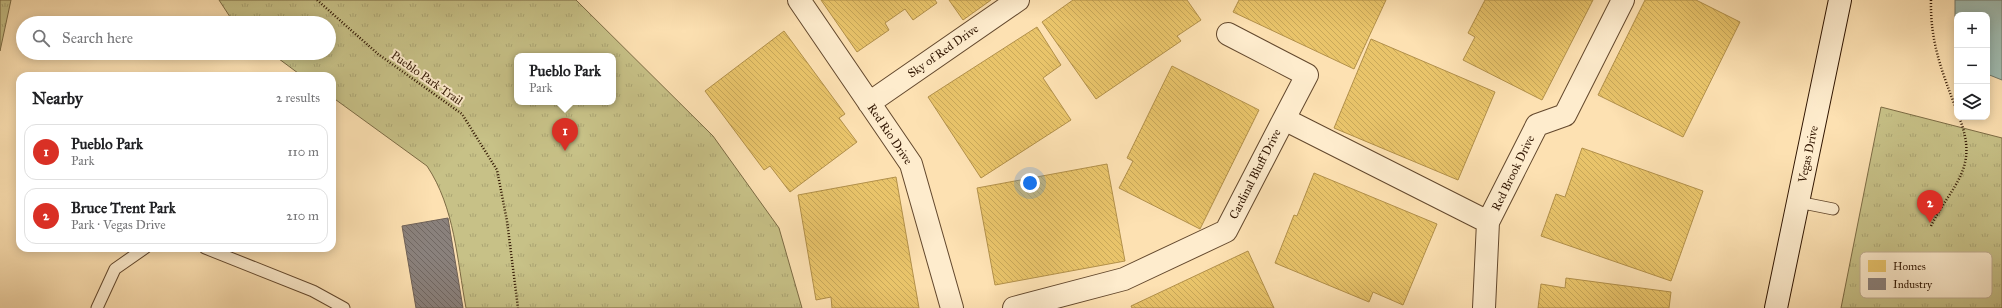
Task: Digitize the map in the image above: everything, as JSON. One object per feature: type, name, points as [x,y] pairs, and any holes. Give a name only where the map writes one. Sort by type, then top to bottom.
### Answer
[{"type":"street","name":"Red Rio Drive","points":[[799,0],[912,164],[952,308]]},
{"type":"street","name":"Sky of Red Drive","points":[[869,103],[1018,0]]},
{"type":"street","name":"Red Brook Drive","points":[[1484,308],[1488,222],[1536,125],[1565,115],[1623,0]]},
{"type":"street","name":"Vegas Drive","points":[[1776,308],[1840,0]]},
{"type":"street","points":[[1228,34],[1307,75],[1284,119]]},
{"type":"street","name":"Cardinal Bluff Drive","points":[[1014,308],[1124,279],[1226,231],[1284,119],[1488,222]]},
{"type":"lane","points":[[1798,202],[1833,209]]},
{"type":"lane","points":[[97,308],[115,269],[139,252]]},
{"type":"lane","points":[[215,252],[313,291],[344,308]]},
{"type":"path","name":"Pueblo Park Trail","points":[[317,0],[335,16]]},
{"type":"path","points":[[1931,0],[1931,22],[1934,45],[1954,103]]},
{"type":"path","name":"Pueblo Park Trail","points":[[336,17],[378,54],[462,114],[497,170],[507,221],[518,308]]},
{"type":"path","points":[[1930,226],[1967,164],[1967,149],[1961,120]]},
{"type":"green space","points":[[0,0],[11,0],[0,51]]},
{"type":"green space","points":[[219,0],[576,0],[713,136],[779,228],[802,308],[466,308],[454,235],[444,199],[427,166],[336,100],[336,72],[297,72],[280,60],[336,60],[336,16],[229,16]]},
{"type":"green space","points":[[1881,107],[2002,138],[2002,308],[1841,308]]},
{"type":"shaded area","points":[[1955,0],[2002,0],[2002,80],[1990,75],[1990,12],[1955,12]]},
{"type":"building: Homes","points":[[821,0],[935,0],[937,3],[913,20],[905,9],[885,23],[889,30],[857,52]]},
{"type":"building: Homes","points":[[949,0],[991,0],[963,20]]},
{"type":"building: Homes","points":[[1073,0],[1187,0],[1201,20],[1177,36],[1181,41],[1096,99],[1042,22]]},
{"type":"building: Homes","points":[[1239,0],[1386,0],[1354,69],[1233,12]]},
{"type":"building: Homes","points":[[1485,0],[1593,0],[1542,100],[1463,60],[1475,37],[1468,33]]},
{"type":"building: Homes","points":[[1645,0],[1696,0],[1740,22],[1683,137],[1598,95]]},
{"type":"building: Homes","points":[[1037,27],[1061,65],[1043,78],[1071,120],[981,178],[928,97]]},
{"type":"building: Homes","points":[[784,31],[845,114],[839,118],[857,142],[790,192],[770,166],[764,170],[705,91]]},
{"type":"building: Homes","points":[[1371,39],[1495,92],[1458,180],[1334,128]]},
{"type":"building: Homes","points":[[1172,66],[1259,110],[1200,229],[1119,188],[1133,161],[1127,158]]},
{"type":"building: Homes","points":[[1582,148],[1703,191],[1671,281],[1541,236],[1556,194],[1565,197]]},
{"type":"building: Homes","points":[[1107,164],[1125,261],[995,285],[977,188]]},
{"type":"building: Homes","points":[[1314,173],[1437,224],[1403,305],[1373,292],[1369,302],[1275,263],[1294,215],[1297,216]]},
{"type":"building: Homes","points":[[896,177],[919,308],[832,308],[831,297],[816,300],[798,195]]},
{"type":"building: Homes","points":[[1248,251],[1274,308],[1132,308],[1131,306]]},
{"type":"building: Homes","points":[[1566,278],[1671,292],[1669,308],[1538,308],[1541,284],[1565,288]]},
{"type":"building: Industry","points":[[448,218],[463,308],[416,308],[402,226]]},
{"type":"place","name":"Pueblo Park","points":[[565,151]]},
{"type":"place","name":"Bruce Trent Park","points":[[1930,223]]}]
